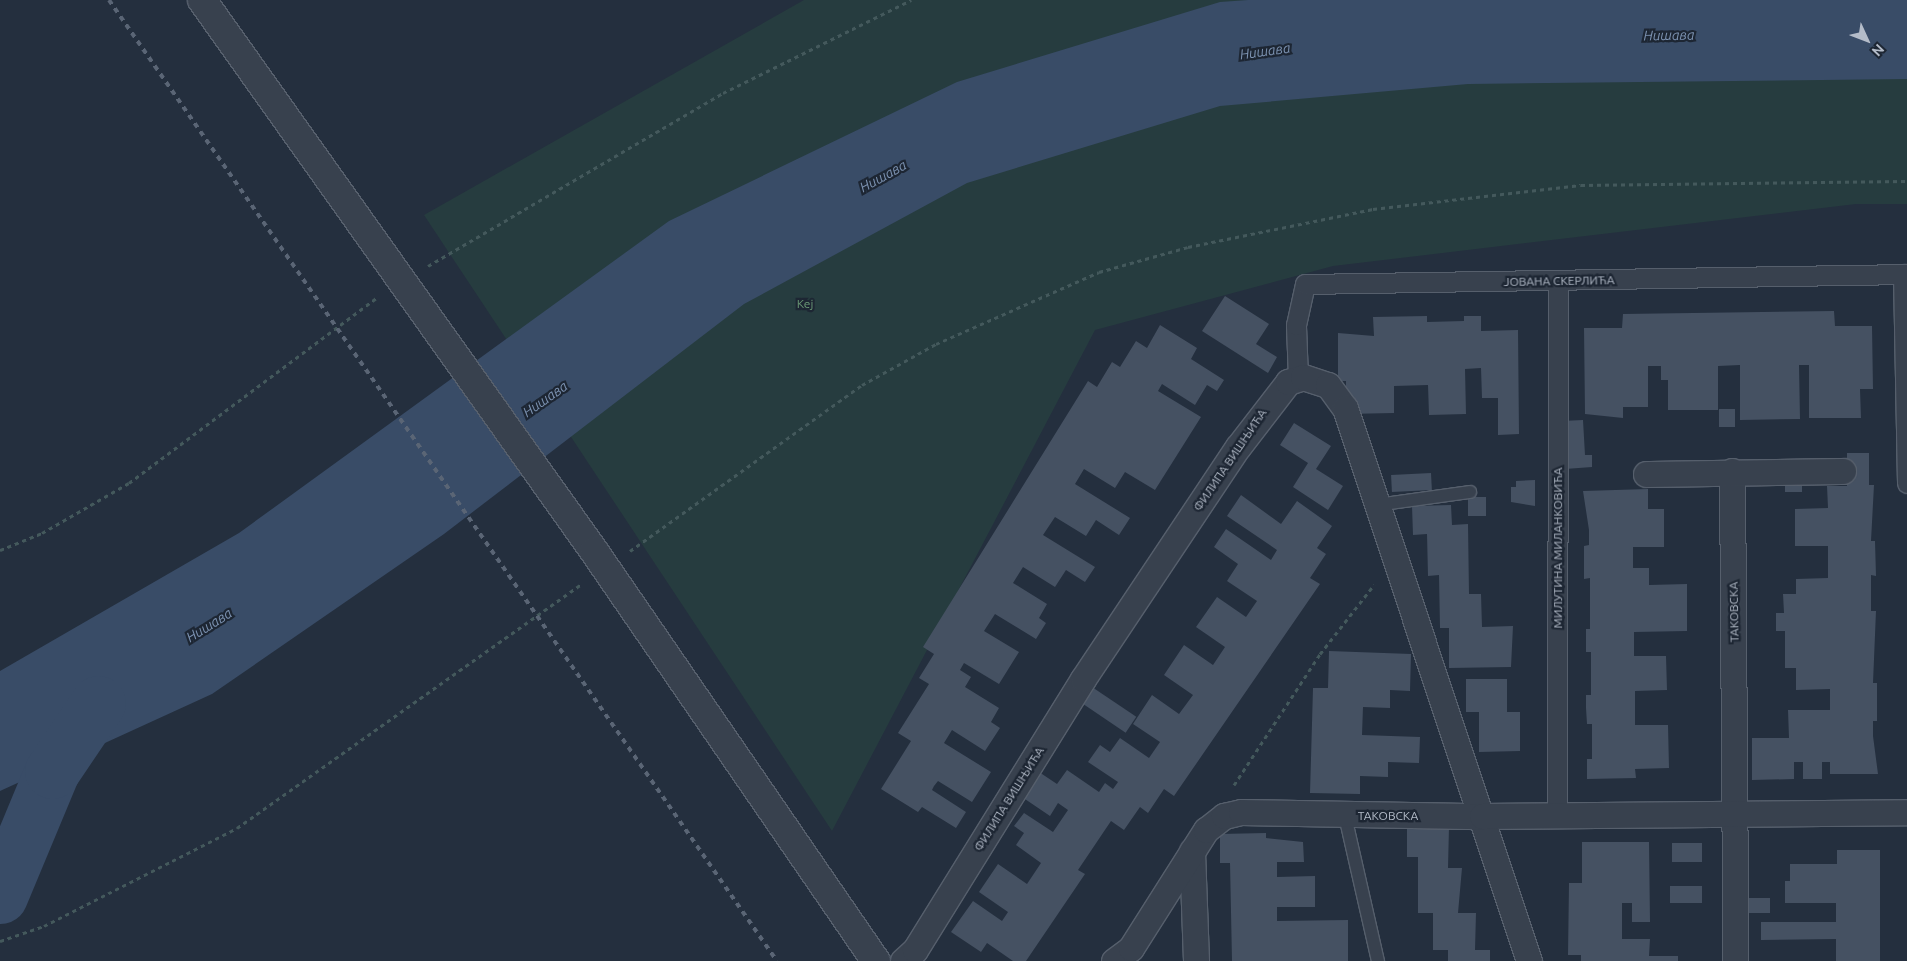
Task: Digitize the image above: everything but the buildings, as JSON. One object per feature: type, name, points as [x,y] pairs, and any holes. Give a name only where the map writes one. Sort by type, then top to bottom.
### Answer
[{"type":"street","points":[[202,0],[600,560],[876,961]]},
{"type":"street","points":[[1905,274],[1907,483]]},
{"type":"street","name":"ЈОВАНА СКЕРЛИЋА","points":[[1298,378],[1296,325],[1305,284],[1905,274]]},
{"type":"street","name":"МИЛУТИНА МИЛАНКОВИЋА","points":[[1557,815],[1558,281]]},
{"type":"street","points":[[1298,378],[1328,385],[1345,408],[1529,961]]},
{"type":"street","name":"ФИЛИПА ВИШЊИЋА","points":[[903,961],[915,950],[1083,679],[1238,447],[1266,407],[1288,382],[1298,378]]},
{"type":"street","points":[[1646,474],[1732,471],[1844,471]]},
{"type":"street","name":"ТАКОВСКА","points":[[1732,471],[1737,814],[1735,961]]},
{"type":"street","name":"ТАКОВСКА","points":[[1215,822],[1255,811],[1345,816],[1907,812]]},
{"type":"street","points":[[1129,957],[1192,852],[1215,822]]},
{"type":"street","points":[[1192,852],[1196,961]]},
{"type":"lane","points":[[1376,505],[1470,492]]},
{"type":"lane","points":[[1345,816],[1378,961]]},
{"type":"path","points":[[0,550],[42,533],[129,483],[338,324],[402,281],[580,173],[723,93],[911,0]]},
{"type":"path","points":[[0,941],[44,926],[237,828],[377,732],[538,611],[600,560],[862,385],[936,344],[1099,272],[1188,247],[1393,206],[1581,185],[1907,181]]},
{"type":"path","points":[[1215,822],[1251,754],[1394,559]]},
{"type":"green space","name":"Кеј","points":[[804,0],[1907,0],[1907,204],[1856,204],[1333,266],[1095,330],[832,831],[424,215]]},
{"type":"water","name":"Нишава","points":[[1248,0],[1907,0],[1907,79],[1468,84],[1220,106],[967,183],[744,304],[444,534],[212,694],[0,791],[0,671],[239,533],[669,221],[957,82],[1220,2]]},
{"type":"waterway","points":[[0,896],[52,771],[98,703]]},
{"type":"railway","points":[[109,0],[777,961]]}]
